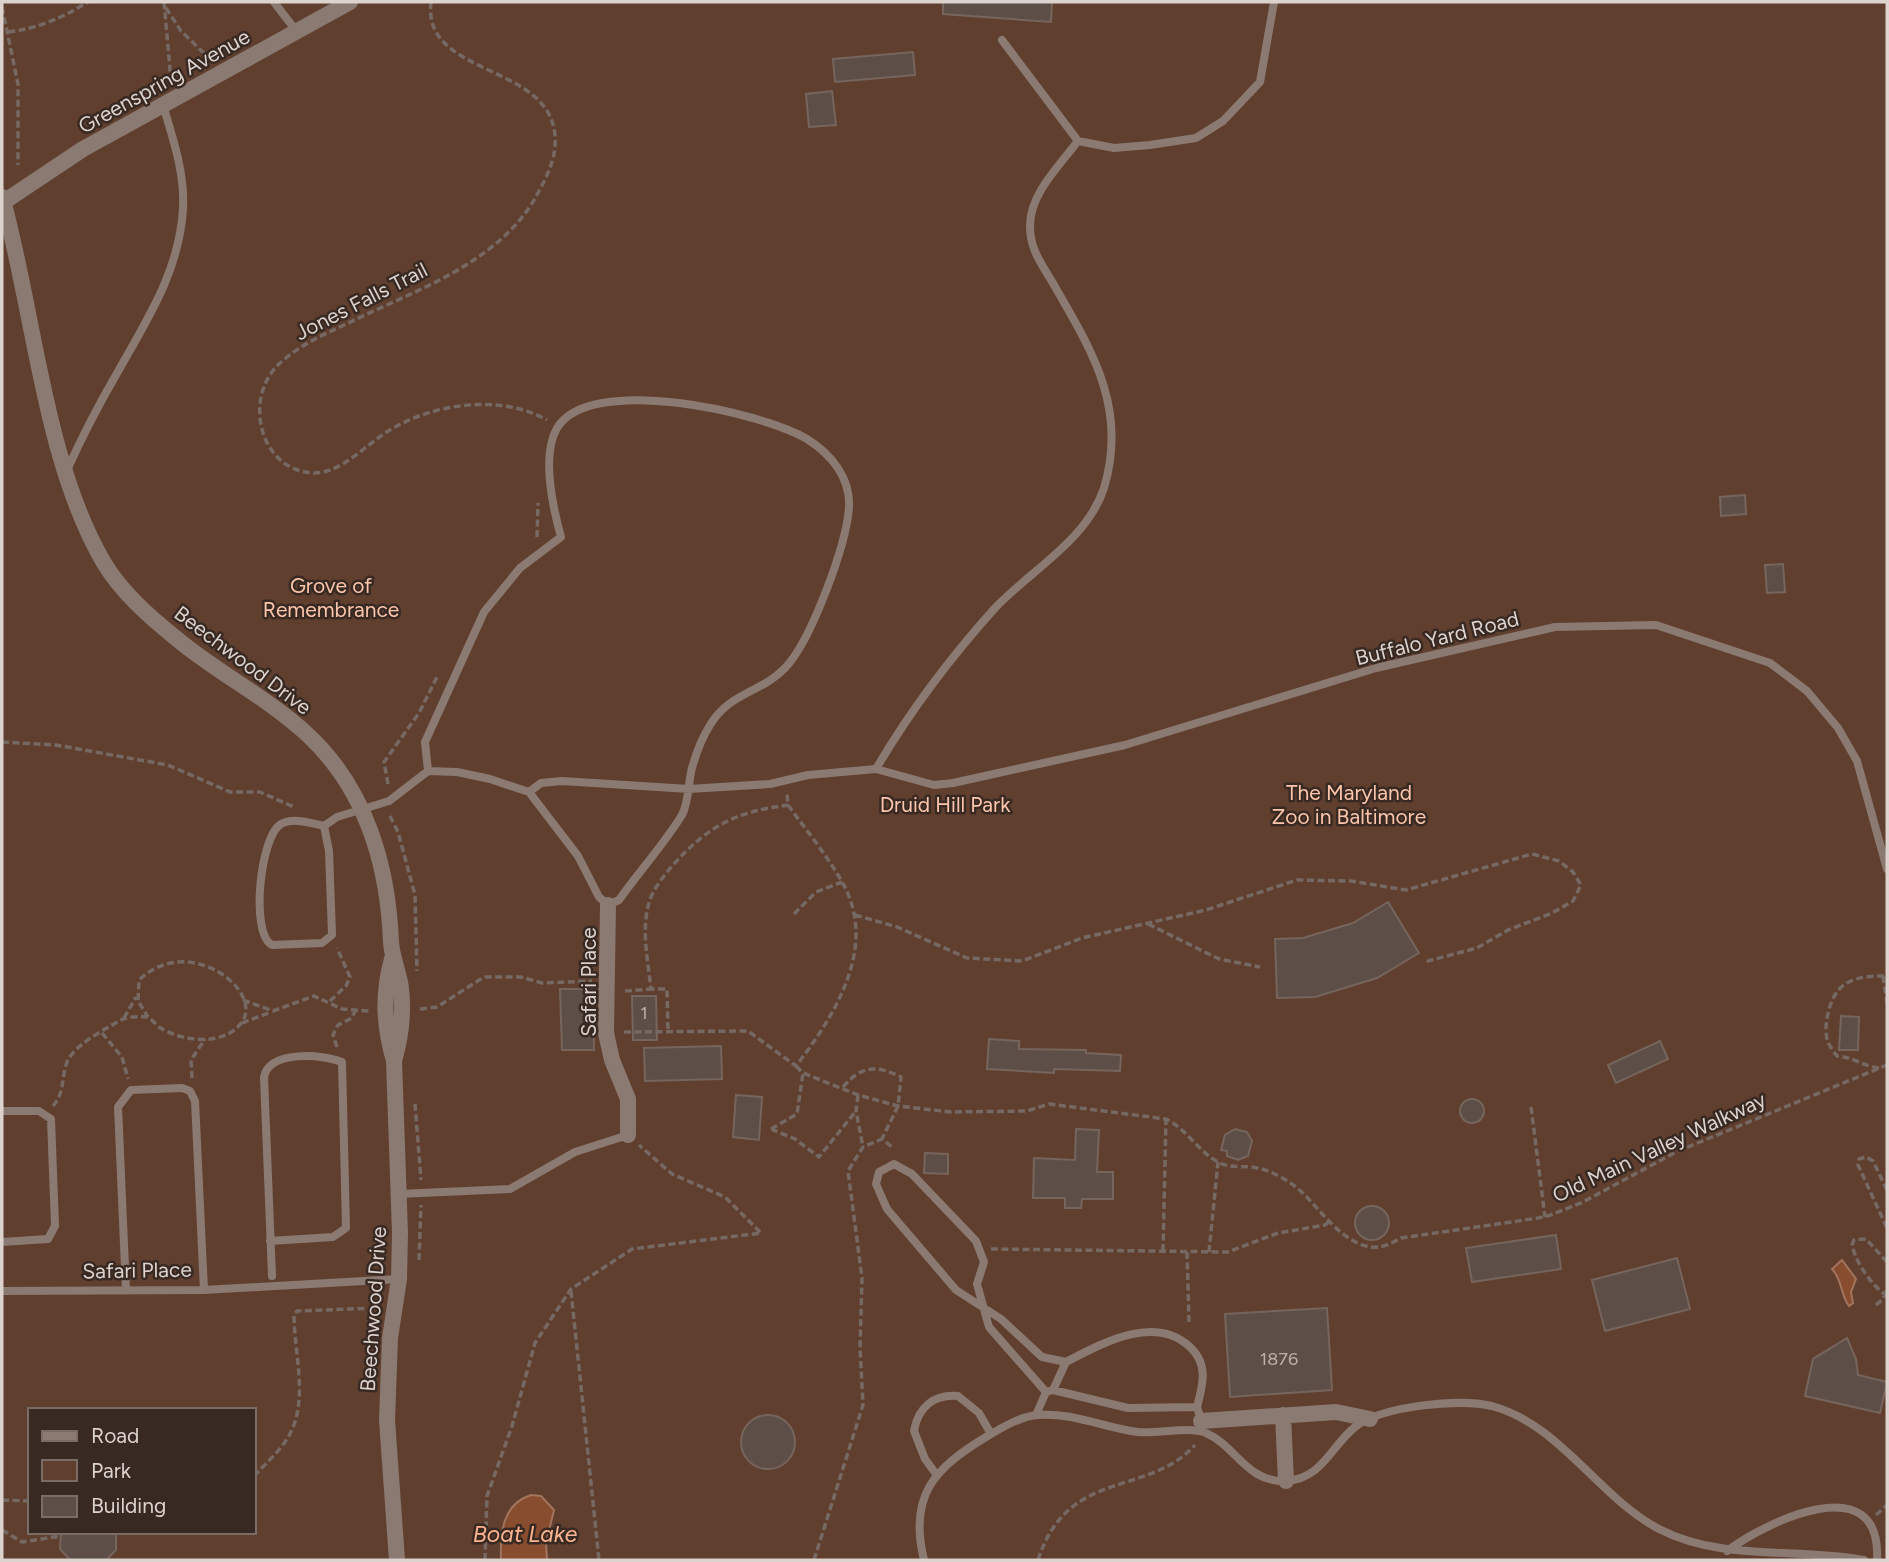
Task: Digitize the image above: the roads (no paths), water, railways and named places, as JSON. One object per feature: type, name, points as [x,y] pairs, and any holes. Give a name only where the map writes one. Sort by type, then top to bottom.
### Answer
[{"type":"street","name":"Greenspring Avenue","points":[[2,201],[83,149],[350,2]]},
{"type":"street","name":"Beechwood Drive","points":[[2,201],[67,470],[81,513],[105,565],[131,597],[193,653],[309,736],[344,779],[362,810],[385,873],[392,957],[385,985],[386,1034],[394,1061],[400,1194],[399,1279],[390,1338],[387,1420],[397,1560]]},
{"type":"street","name":"Safari Place","points":[[608,905],[606,1033],[612,1060],[628,1099],[628,1135]]},
{"type":"street","points":[[1201,1420],[1336,1412],[1370,1419]]},
{"type":"street","points":[[1283,1416],[1286,1481]]},
{"type":"lane","points":[[274,2],[297,32]]},
{"type":"lane","points":[[1002,40],[1078,141],[1114,148],[1150,145],[1196,138],[1223,121],[1260,82],[1274,2]]},
{"type":"lane","points":[[67,470],[90,419],[148,323],[174,264],[183,207],[182,179],[163,105]]},
{"type":"lane","points":[[324,826],[329,851],[333,929],[330,938],[322,943],[272,945],[263,937],[260,919],[261,878],[272,833],[284,822],[306,822],[324,826],[337,817],[389,801],[428,771],[479,776],[529,792],[541,783],[562,781],[689,789],[770,784],[808,775],[876,769],[903,722],[943,669],[997,607],[1087,521],[1104,488],[1111,443],[1111,408],[1104,378],[1035,254],[1030,226],[1037,197],[1078,141]]},
{"type":"lane","points":[[428,771],[425,743],[484,612],[520,568],[561,537],[551,498],[551,440],[557,427],[567,416],[583,408],[649,400],[694,404],[740,414],[785,429],[825,453],[845,481],[849,508],[832,572],[801,642],[785,668],[766,682],[741,693],[722,708],[698,748],[683,813],[619,900],[608,905]]},
{"type":"lane","name":"Buffalo Yard Road","points":[[876,769],[933,785],[953,783],[1125,745],[1376,668],[1555,627],[1656,625],[1770,663],[1807,691],[1838,728],[1857,761],[1887,869]]},
{"type":"lane","name":"Safari Place","points":[[529,792],[578,856],[598,897],[608,905]]},
{"type":"lane","points":[[271,1241],[333,1237],[346,1228],[342,1062],[329,1056],[276,1059],[265,1069],[272,1276]]},
{"type":"lane","points":[[126,1290],[118,1107],[131,1090],[182,1088],[190,1091],[195,1101],[204,1290]]},
{"type":"lane","points":[[2,1111],[47,1113],[51,1119],[53,1233],[41,1240],[2,1242]]},
{"type":"lane","points":[[400,1194],[510,1189],[575,1152],[628,1135]]},
{"type":"lane","points":[[1066,1362],[1042,1357],[1001,1319],[981,1305],[956,1290],[899,1225],[879,1193],[876,1184],[879,1171],[894,1164],[912,1174],[981,1249],[984,1262],[977,1284],[981,1305],[989,1328],[1049,1391],[1201,1420],[1255,1474],[1270,1480],[1300,1479],[1314,1471],[1356,1426],[1370,1419],[1444,1403],[1471,1402],[1494,1407],[1541,1430],[1615,1498],[1658,1529],[1700,1546],[1727,1551],[1864,1560]]},
{"type":"lane","name":"Safari Place","points":[[2,1291],[204,1290],[399,1279]]},
{"type":"lane","points":[[1036,1415],[1066,1362],[1124,1336],[1158,1332],[1174,1336],[1196,1353],[1203,1366],[1201,1420]]},
{"type":"lane","points":[[936,1474],[921,1452],[914,1431],[922,1409],[934,1399],[958,1396],[979,1413],[991,1434]]},
{"type":"lane","points":[[924,1560],[919,1529],[925,1496],[936,1474],[961,1452],[991,1434],[1036,1415],[1058,1415],[1139,1432],[1201,1420]]},
{"type":"lane","points":[[1727,1551],[1767,1524],[1826,1508],[1856,1513],[1869,1521],[1878,1542],[1877,1560]]},
{"type":"water","points":[[1842,1260],[1856,1279],[1851,1292],[1853,1303],[1849,1306],[1832,1269]]},
{"type":"water","name":"Boat Lake","points":[[531,1495],[541,1496],[554,1510],[546,1543],[547,1560],[501,1560],[502,1530],[508,1513],[521,1499]]},
{"type":"park label","name":"Grove of Remembrance","points":[[331,597]]},
{"type":"park label","name":"Druid Hill Park","points":[[945,804]]},
{"type":"park label","name":"The Maryland Zoo in Baltimore","points":[[1349,804]]}]
